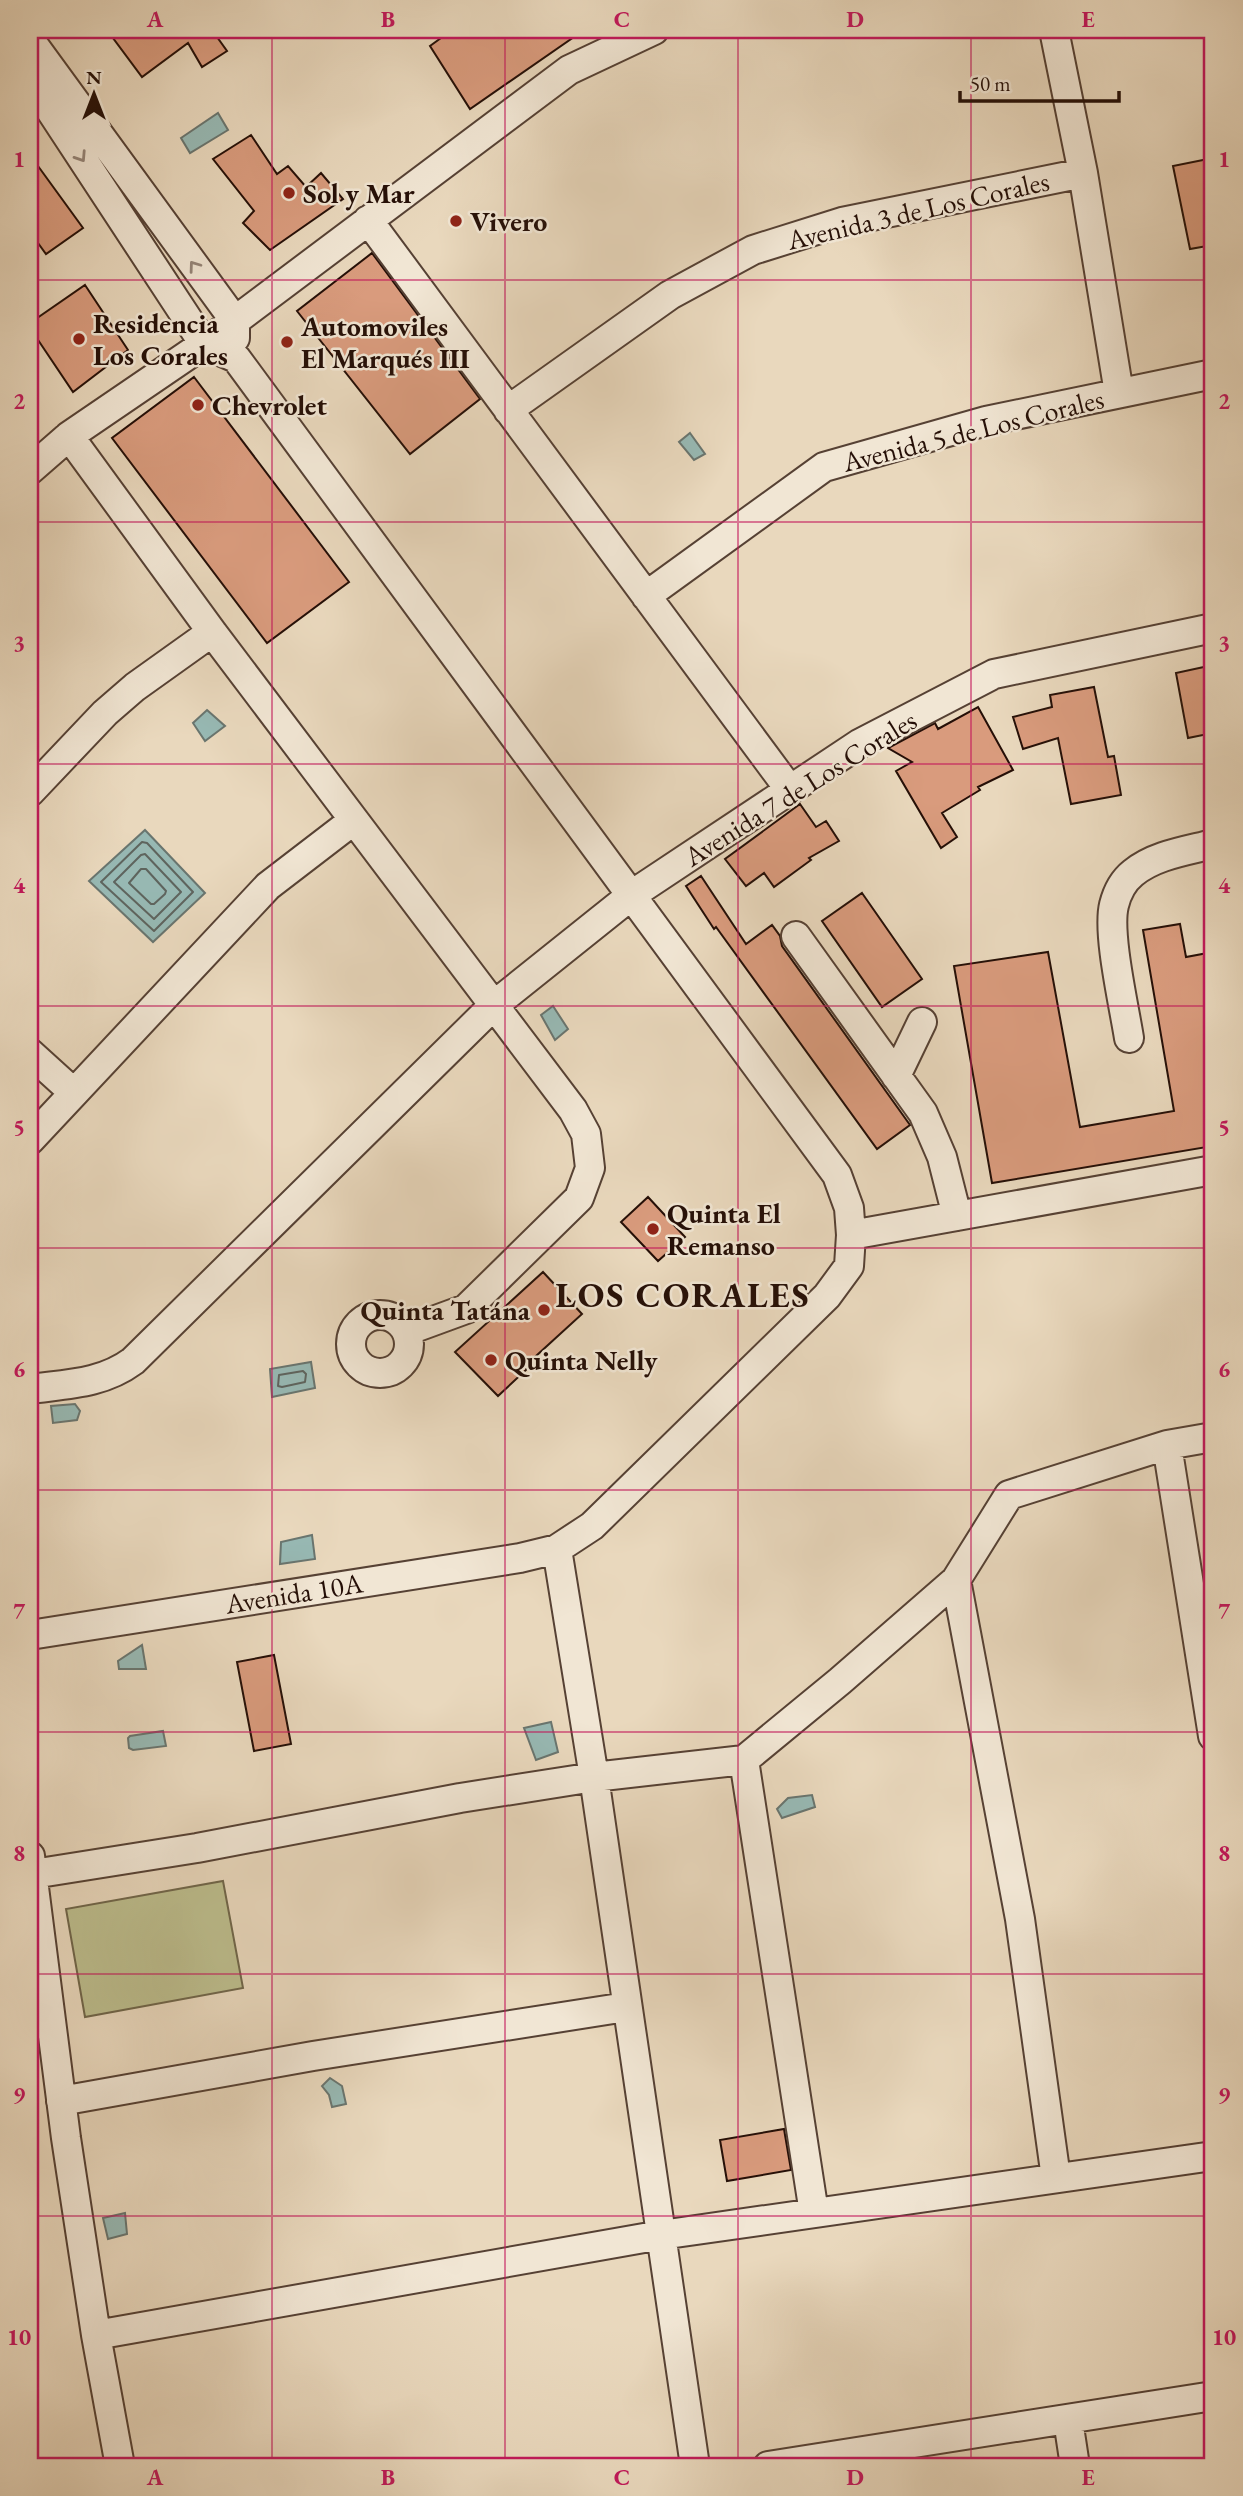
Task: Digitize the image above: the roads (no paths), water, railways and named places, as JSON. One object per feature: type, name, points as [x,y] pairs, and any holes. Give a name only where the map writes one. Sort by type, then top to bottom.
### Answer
[{"type":"street","points":[[30,470],[69,436],[204,344],[569,71],[654,30]]},
{"type":"street","points":[[1054,30],[1083,173],[1119,393]]},
{"type":"street","points":[[30,40],[235,321],[236,358],[204,344],[30,79]]},
{"type":"street","name":"Avenida 3 de Los Corales","points":[[508,410],[670,295],[752,250],[842,222],[1083,173]]},
{"type":"street","points":[[368,220],[790,790]]},
{"type":"street","name":"Avenida 10A","points":[[30,1635],[520,1558],[557,1549],[592,1526],[827,1296],[849,1266],[852,1235],[849,1208],[836,1174],[633,894],[236,358]]},
{"type":"street","name":"Avenida 5 de Los Corales","points":[[646,596],[824,467],[986,421],[1213,374]]},
{"type":"street","points":[[69,436],[212,632],[573,1110],[586,1134],[590,1168],[579,1198],[466,1309],[407,1331]]},
{"type":"street","name":"Avenida 7 de Los Corales","points":[[30,1389],[98,1380],[117,1373],[133,1361],[492,1006],[633,894],[859,744],[994,674],[1213,628]]},
{"type":"street","points":[[30,792],[105,713],[135,687],[212,632]]},
{"type":"street","points":[[30,1140],[268,886],[354,820]]},
{"type":"street","points":[[1129,1038],[1112,927],[1114,906],[1121,886],[1133,873],[1165,856],[1213,844]]},
{"type":"street","points":[[796,936],[923,1113],[942,1157],[957,1216]]},
{"type":"street","points":[[896,1076],[922,1022]]},
{"type":"street","points":[[30,1053],[73,1092]]},
{"type":"street","points":[[852,1235],[1213,1170]]},
{"type":"street","points":[[120,2466],[96,2334],[61,2101],[31,1865],[197,1848],[460,1798],[594,1777],[744,1760],[956,1580],[1009,1495],[1167,1445],[1213,1437]]},
{"type":"street","points":[[1167,1445],[1213,1736]]},
{"type":"street","points":[[557,1549],[594,1777],[695,2466]]},
{"type":"street","points":[[956,1580],[1020,1919],[1056,2178]]},
{"type":"street","points":[[744,1760],[814,2213]]},
{"type":"street","points":[[61,2101],[313,2056],[626,2007]]},
{"type":"street","points":[[96,2334],[660,2235],[1213,2156]]},
{"type":"street","points":[[768,2466],[816,2463],[1213,2396]]},
{"type":"street","points":[[1068,2420],[1075,2466]]},
{"type":"water","points":[[218,113],[228,130],[190,153],[181,138]]},
{"type":"water","points":[[690,433],[705,454],[694,460],[679,442]]},
{"type":"water","points":[[207,710],[225,726],[205,741],[193,723]]},
{"type":"water","points":[[145,830],[205,893],[153,942],[89,881]]},
{"type":"water","points":[[553,1006],[568,1029],[555,1040],[541,1015]]},
{"type":"water","points":[[311,1362],[315,1388],[272,1397],[270,1369]]},
{"type":"water","points":[[75,1404],[80,1411],[77,1420],[53,1423],[51,1406]]},
{"type":"water","points":[[312,1535],[315,1559],[280,1564],[281,1542]]},
{"type":"water","points":[[142,1645],[146,1669],[119,1669],[118,1661]]},
{"type":"water","points":[[551,1722],[558,1752],[536,1760],[524,1728]]},
{"type":"water","points":[[163,1731],[166,1746],[133,1750],[129,1748],[130,1736]]},
{"type":"water","points":[[812,1795],[815,1807],[782,1818],[777,1809],[788,1798]]},
{"type":"water","points":[[330,2078],[342,2086],[346,2104],[332,2107],[329,2095],[322,2086]]},
{"type":"water","points":[[125,2213],[127,2234],[108,2239],[103,2218]]},
{"type":"place","name":"Sol y Mar","points":[[289,193]]},
{"type":"place","name":"Vivero","points":[[456,221]]},
{"type":"place","name":"Residencia Los Corales","points":[[79,339]]},
{"type":"place","name":"Automoviles El Marqués III","points":[[287,342]]},
{"type":"place","name":"Chevrolet","points":[[198,405]]},
{"type":"place","name":"Quinta El Remanso","points":[[653,1229]]},
{"type":"place","name":"Quinta Tatána","points":[[544,1310]]},
{"type":"place","name":"Quinta Nelly","points":[[491,1360]]},
{"type":"district","name":"LOS CORALES","points":[[683,1294]]}]
